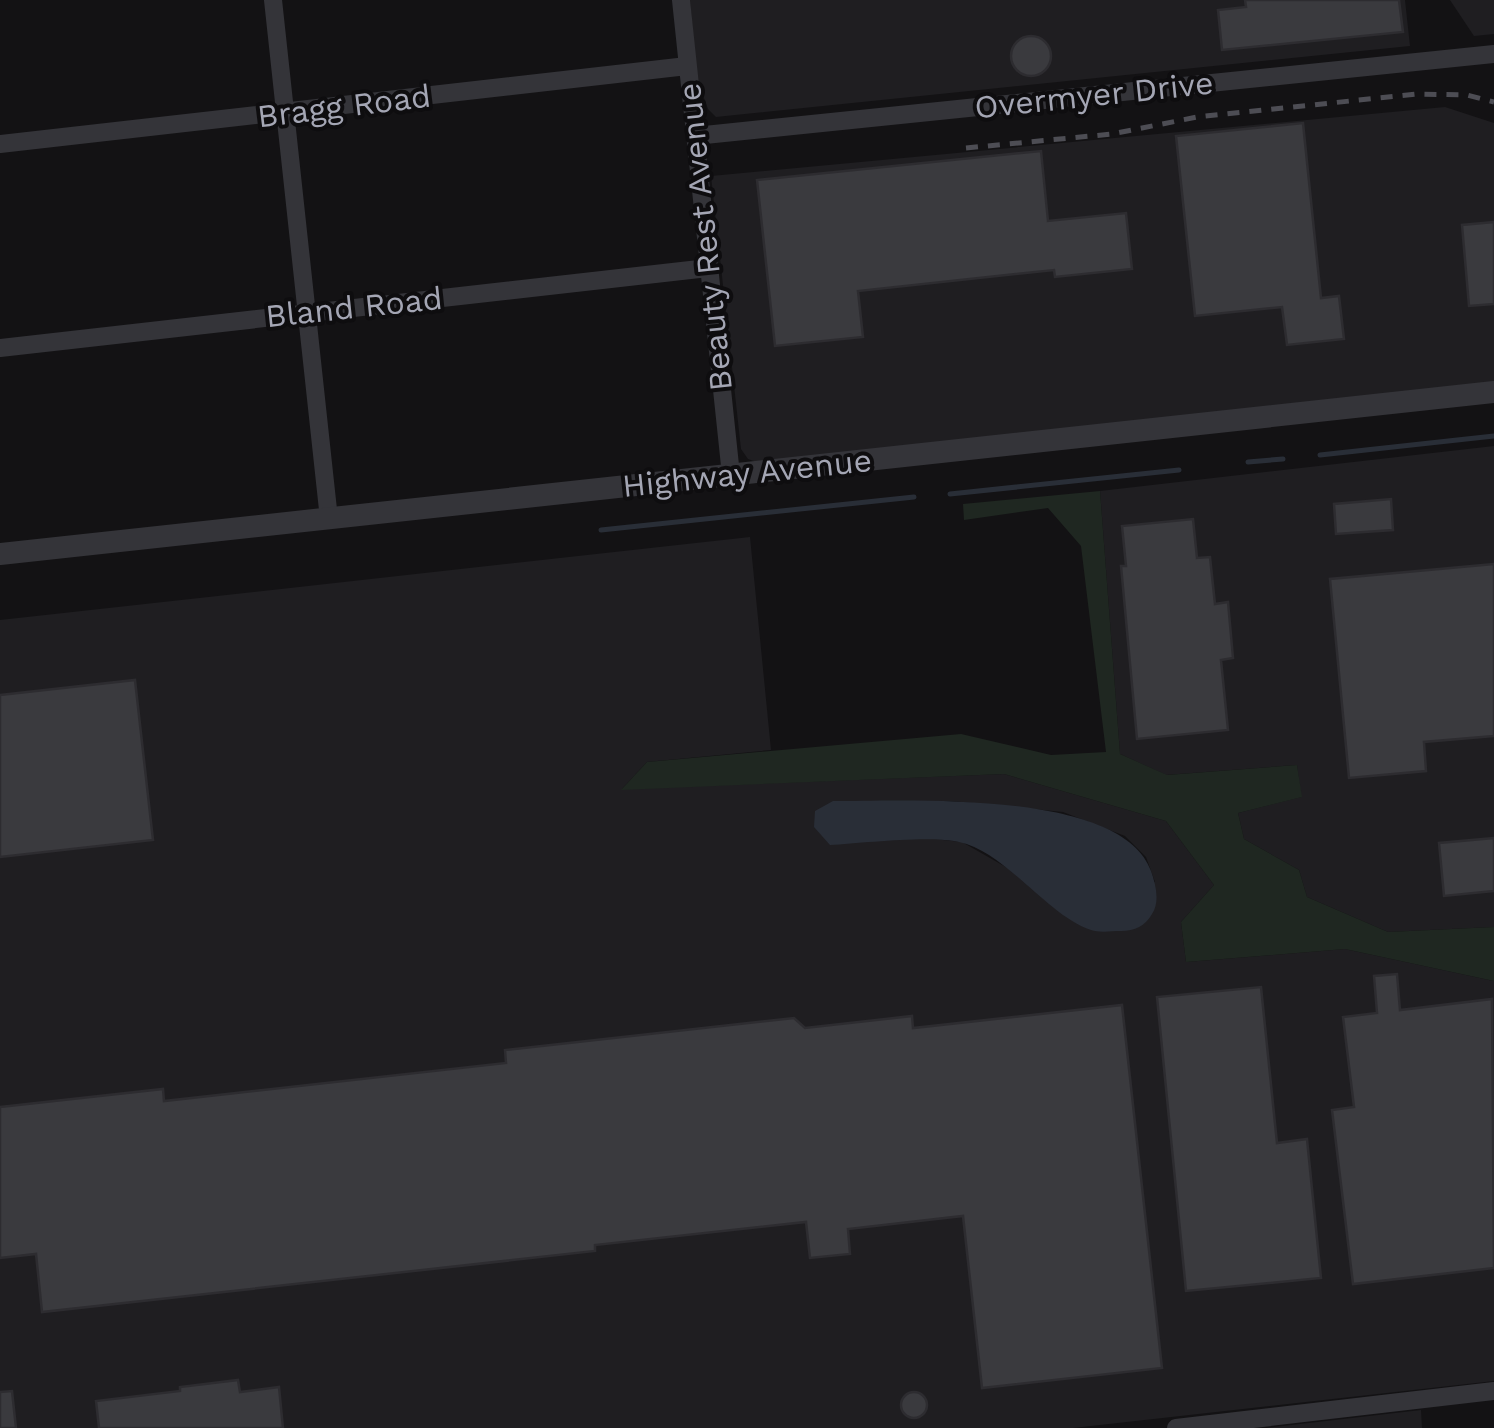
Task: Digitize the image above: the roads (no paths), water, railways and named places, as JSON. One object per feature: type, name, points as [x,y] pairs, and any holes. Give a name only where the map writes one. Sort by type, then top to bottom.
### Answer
[{"type":"street","points":[[273,0],[329,519]]},
{"type":"street","name":"Beauty Rest Avenue","points":[[681,0],[731,475]]},
{"type":"street","name":"Overmyer Drive","points":[[695,136],[1494,54]]},
{"type":"street","name":"Bragg Road","points":[[0,144],[687,66]]},
{"type":"street","name":"Bland Road","points":[[0,348],[708,268]]},
{"type":"street","name":"Highway Avenue","points":[[0,554],[1494,392]]},
{"type":"street","points":[[1176,1428],[1494,1391]]},
{"type":"waterway","points":[[1320,455],[1494,436]]},
{"type":"waterway","points":[[1248,462],[1283,459]]},
{"type":"waterway","points":[[950,494],[1179,470]]},
{"type":"waterway","points":[[601,530],[914,497]]},
{"type":"railway","points":[[966,148],[1112,134],[1197,117],[1417,94],[1467,95],[1494,102]]}]
